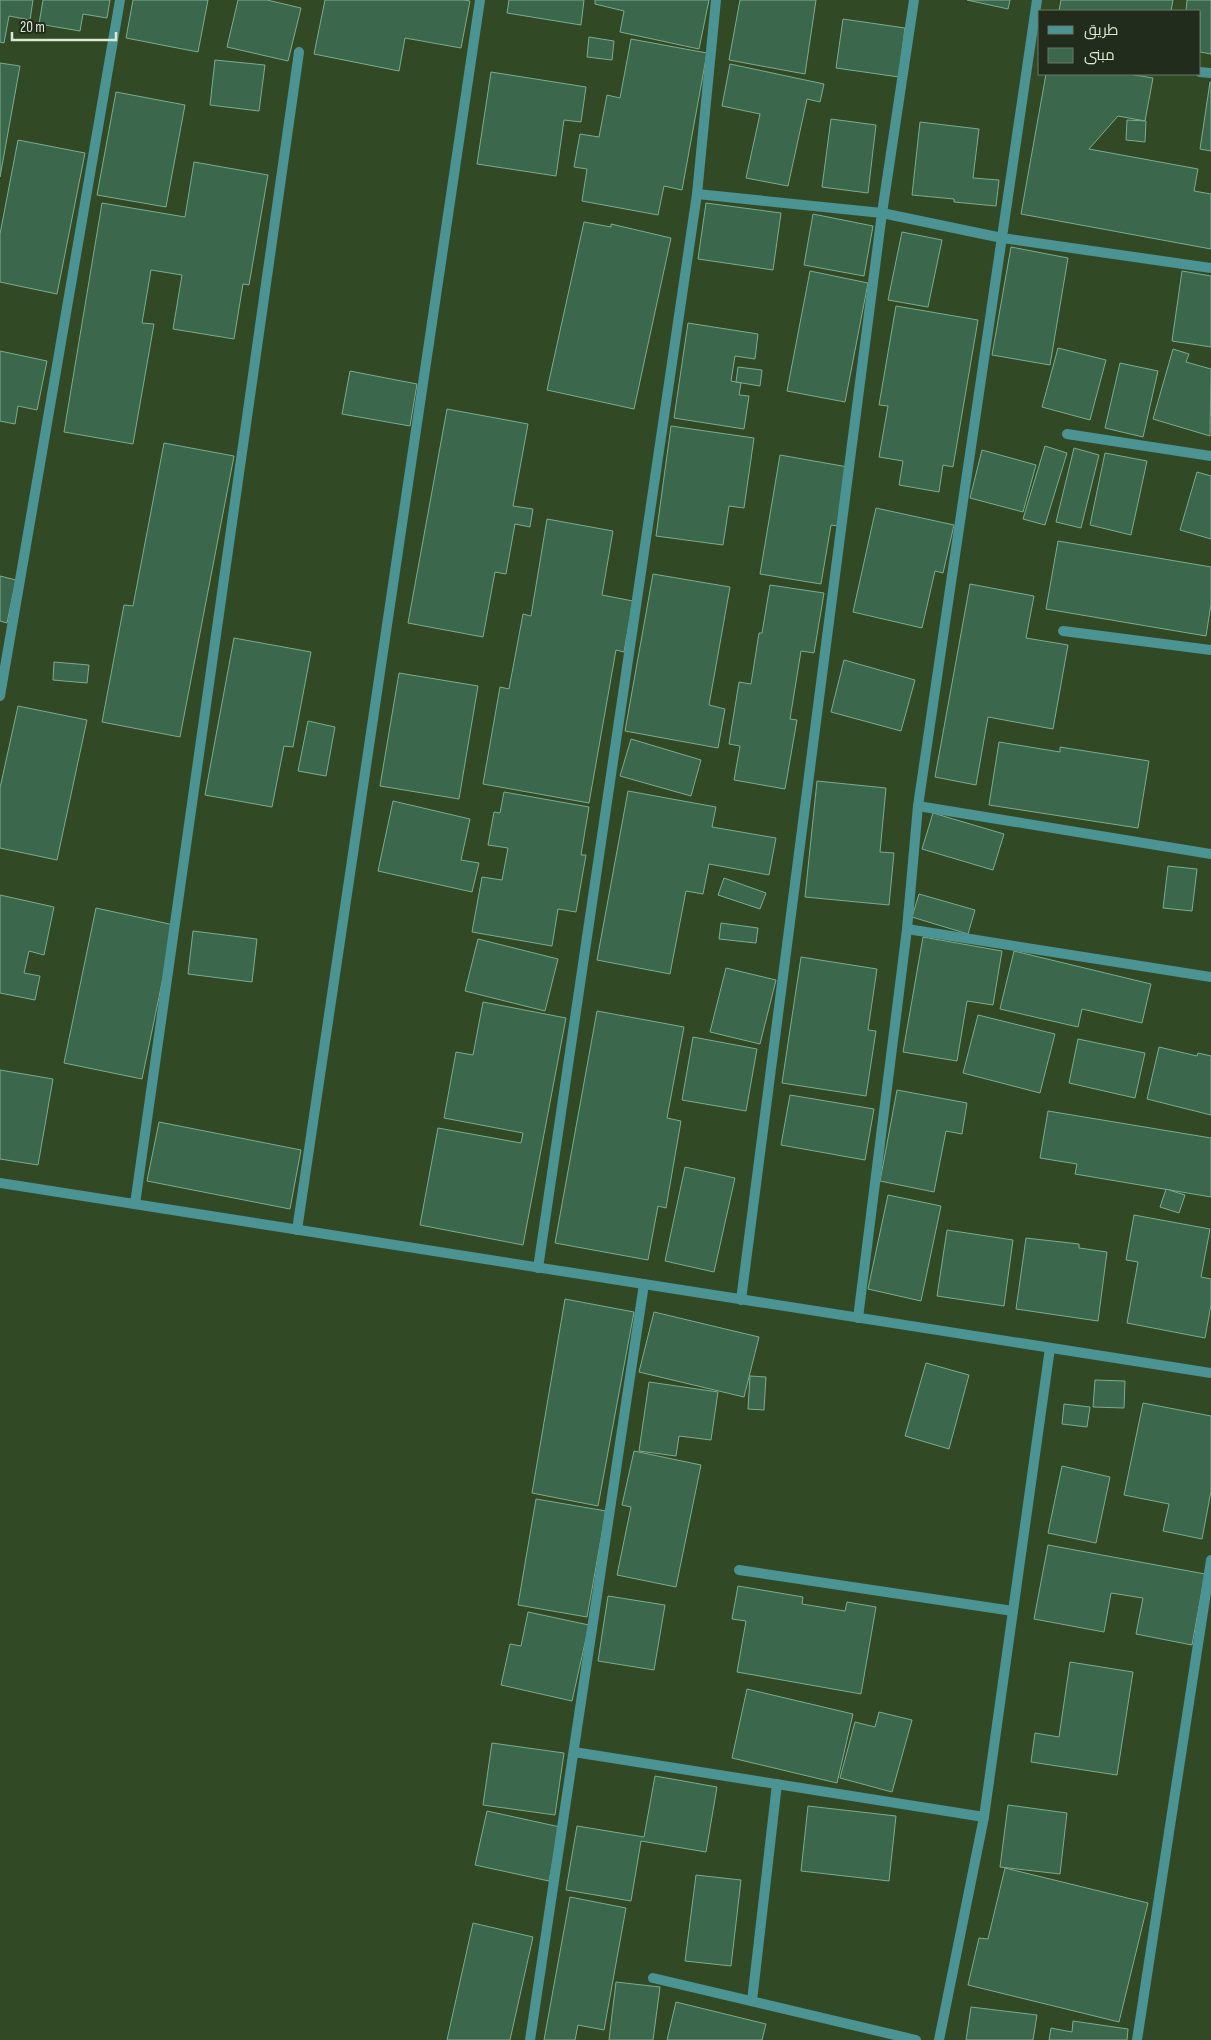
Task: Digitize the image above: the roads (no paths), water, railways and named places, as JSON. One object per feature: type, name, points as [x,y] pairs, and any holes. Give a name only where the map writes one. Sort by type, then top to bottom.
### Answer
[{"type":"street","points":[[0,696],[120,0]]},
{"type":"street","points":[[297,1230],[480,0]]},
{"type":"street","points":[[538,1268],[697,194],[716,0]]},
{"type":"street","points":[[741,1300],[882,213],[914,0]]},
{"type":"street","points":[[858,1318],[907,929],[918,806],[1037,0]]},
{"type":"street","points":[[135,1204],[299,52]]},
{"type":"street","points":[[697,194],[882,213],[1002,238],[1211,268]]},
{"type":"street","points":[[1067,434],[1211,456]]},
{"type":"street","points":[[1063,631],[1211,650]]},
{"type":"street","points":[[918,806],[1211,854]]},
{"type":"street","points":[[907,929],[1211,977]]},
{"type":"street","points":[[0,1183],[1211,1373]]},
{"type":"street","points":[[530,2040],[644,1284]]},
{"type":"street","points":[[940,2040],[984,1817],[1050,1348]]},
{"type":"street","points":[[1137,2040],[1211,1560]]},
{"type":"street","points":[[739,1570],[1013,1611]]},
{"type":"street","points":[[574,1752],[984,1817]]},
{"type":"street","points":[[752,2001],[777,1784]]},
{"type":"street","points":[[653,1978],[916,2040]]}]
